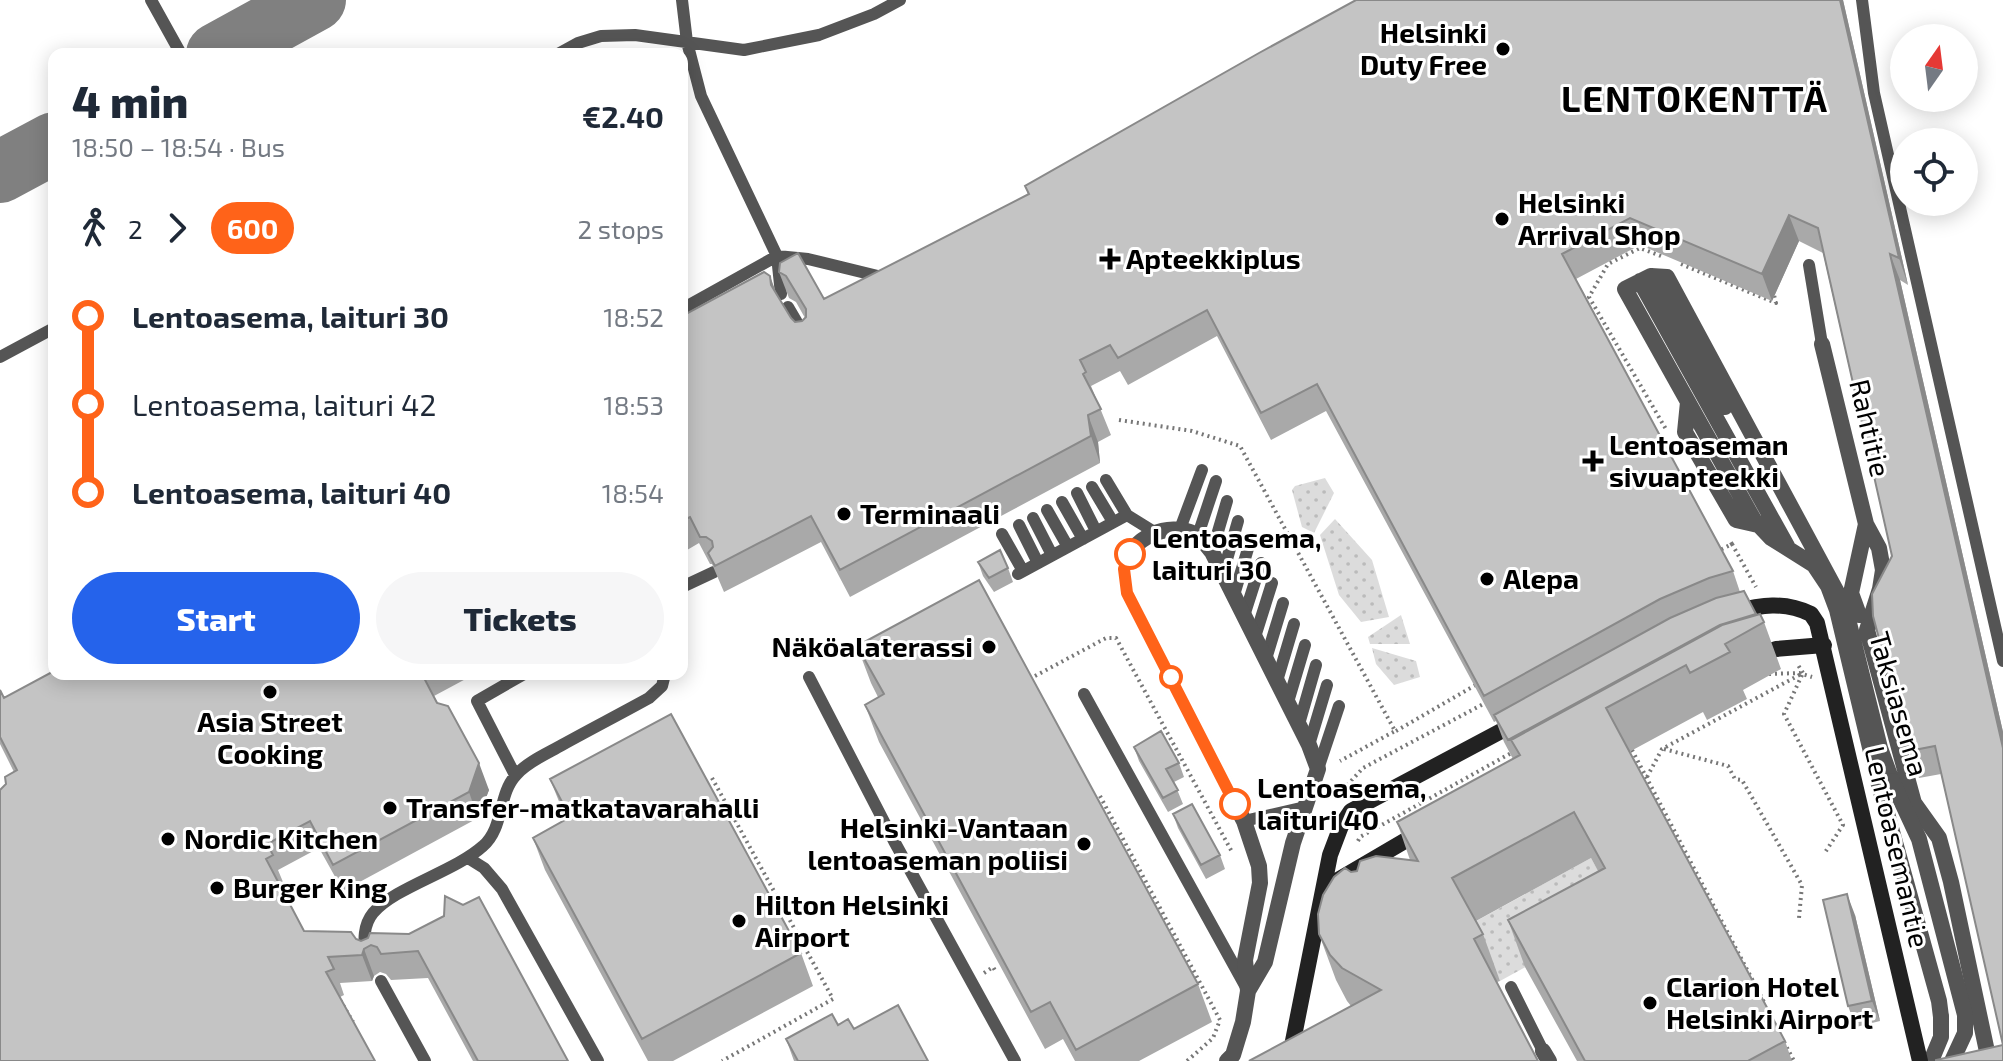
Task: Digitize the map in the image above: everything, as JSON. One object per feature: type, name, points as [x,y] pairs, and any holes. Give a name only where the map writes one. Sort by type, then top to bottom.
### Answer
[{"type":"main road","name":"Lentoasemantie","points":[[1723,616],[1770,604],[1793,607],[1811,614],[1824,645],[1920,1061]]},
{"type":"main road","points":[[1735,662],[1776,649],[1824,645]]},
{"type":"main road","points":[[1289,1061],[1330,855],[1341,826],[1351,811],[1540,710]]},
{"type":"main road","points":[[1323,894],[1336,879],[1432,826]]},
{"type":"street","name":"Taksiasema","points":[[1814,565],[1771,538],[1758,525],[1707,390],[1667,277],[1646,278],[1625,289],[1707,390],[1845,607],[1880,748],[1885,781],[1919,839],[1965,1015],[1965,1033],[1952,1061]]},
{"type":"street","name":"Rahtitie","points":[[1822,344],[1866,524],[1879,548],[1883,570],[1867,630]]},
{"type":"street","name":"Taksiasema","points":[[1707,390],[1788,547]]},
{"type":"street","name":"Taksiasema","points":[[1707,390],[1828,586],[1837,610],[1885,781],[1939,1001],[1941,1037],[1931,1061]]},
{"type":"street","name":"Rahtitie","points":[[1866,524],[1851,593],[1867,630],[1914,803],[1939,838],[1989,1061]]},
{"type":"street","points":[[1227,1061],[1233,1055],[1243,1022],[1248,991],[1245,960],[1260,883],[1255,850],[1244,821],[1127,593],[1124,569],[1130,554],[1144,539],[1167,529],[1180,529],[1198,535],[1212,552],[1299,724],[1318,769],[1293,843],[1265,962],[1248,991]]},
{"type":"lane","points":[[151,0],[178,48]]},
{"type":"lane","points":[[682,0],[687,42],[701,96],[777,256],[781,294]]},
{"type":"lane","points":[[569,48],[601,36],[635,35],[744,50],[819,35],[874,14],[900,0]]},
{"type":"lane","points":[[1862,0],[1874,93],[2003,661]]},
{"type":"lane","points":[[688,306],[777,256],[808,259],[874,277],[889,279],[898,276]]},
{"type":"lane","points":[[1809,265],[1822,344]]},
{"type":"lane","points":[[788,307],[808,340]]},
{"type":"lane","points":[[0,357],[48,331]]},
{"type":"lane","points":[[1180,529],[1202,470]]},
{"type":"lane","points":[[1106,480],[1127,515],[1156,533]]},
{"type":"lane","points":[[1198,535],[1216,481]]},
{"type":"lane","points":[[1092,487],[1113,522]]},
{"type":"lane","points":[[1077,493],[1096,531]]},
{"type":"lane","points":[[1212,552],[1227,501]]},
{"type":"lane","points":[[1062,502],[1083,539]]},
{"type":"lane","points":[[1047,510],[1068,547]]},
{"type":"lane","points":[[1002,534],[1020,572],[1127,515]]},
{"type":"lane","points":[[1033,518],[1052,555]]},
{"type":"lane","points":[[1223,573],[1238,521]]},
{"type":"lane","points":[[1019,525],[1038,563]]},
{"type":"lane","points":[[1234,595],[1250,542]]},
{"type":"lane","points":[[1244,616],[1261,563]]},
{"type":"lane","points":[[688,584],[714,572]]},
{"type":"lane","points":[[1255,637],[1272,583]]},
{"type":"lane","points":[[1266,659],[1283,603]]},
{"type":"lane","points":[[1277,681],[1294,624]]},
{"type":"lane","points":[[1288,702],[1305,645]]},
{"type":"lane","points":[[1299,724],[1316,665]]},
{"type":"lane","points":[[809,677],[880,816],[1015,1061]]},
{"type":"lane","points":[[514,680],[477,701],[515,775]]},
{"type":"lane","points":[[371,959],[365,947],[365,931],[371,915],[385,902],[468,858],[486,844],[497,826],[515,775],[542,756],[649,698],[662,686],[664,680]]},
{"type":"lane","points":[[1309,745],[1327,685]]},
{"type":"lane","points":[[1084,694],[1248,991]]},
{"type":"lane","points":[[1318,769],[1339,706]]},
{"type":"lane","points":[[1244,821],[1305,807]]},
{"type":"lane","points":[[1330,855],[1348,872]]},
{"type":"lane","points":[[468,858],[484,868],[502,889],[598,1061]]},
{"type":"lane","points":[[381,981],[425,1061]]},
{"type":"lane","points":[[1511,987],[1546,1056]]},
{"type":"path","points":[[1119,420],[1192,431],[1240,446]]},
{"type":"path","points":[[1732,544],[1760,595]]},
{"type":"path","points":[[1744,590],[1758,589]]},
{"type":"path","points":[[1035,676],[1106,638],[1116,638],[1236,859]]},
{"type":"path","points":[[1796,660],[1803,673]]},
{"type":"path","points":[[1767,674],[1789,672],[1813,678]]},
{"type":"path","points":[[1638,783],[1647,777],[1662,749],[1803,673]]},
{"type":"path","points":[[1803,673],[1784,714],[1843,825],[1824,854]]},
{"type":"path","points":[[1395,731],[1487,679]]},
{"type":"path","points":[[1339,794],[1363,768],[1492,699]]},
{"type":"path","points":[[1356,847],[1360,837],[1519,749]]},
{"type":"path","points":[[1662,749],[1728,766],[1735,779],[1742,780],[1802,885],[1799,918]]},
{"type":"path","points":[[1632,750],[1766,1007]]},
{"type":"path","points":[[712,778],[833,999],[722,1061]]},
{"type":"path","points":[[1100,796],[1220,1020],[1213,1038],[1187,1061]]},
{"type":"path","points":[[982,974],[993,967],[996,972]]},
{"type":"path","points":[[335,996],[338,994],[353,1022]]},
{"type":"path","points":[[1780,1034],[1794,1061]]},
{"type":"shaded area","points":[[1325,478],[1334,493],[1314,533],[1302,527],[1292,490],[1295,486]]},
{"type":"shaded area","points":[[1335,519],[1372,560],[1389,617],[1361,622],[1339,595],[1320,535]]},
{"type":"shaded area","points":[[1401,615],[1410,644],[1370,644],[1368,637]]},
{"type":"shaded area","points":[[1372,648],[1416,661],[1420,677],[1394,685],[1376,664]]},
{"type":"shaded area","points":[[1591,858],[1622,914],[1500,981],[1469,925]]},
{"type":"building","name":"Terminaali","points":[[1356,0],[1840,0],[1899,258],[1890,254],[2003,748],[2003,1045],[1935,746],[1909,751],[1873,616],[1872,594],[1892,556],[1818,228],[1789,215],[1762,274],[1630,218],[1562,254],[1733,571],[1660,599],[1484,696],[1317,384],[1261,413],[1207,310],[1118,358],[1110,345],[1080,360],[1086,372],[1083,374],[1101,409],[1088,415],[1091,436],[840,570],[811,516],[715,566],[708,553],[713,547],[712,541],[700,537],[688,518],[688,313],[764,272],[770,276],[771,285],[791,318],[795,322],[802,321],[806,317],[806,309],[786,276],[779,272],[780,263],[798,253],[824,299],[1029,194],[1025,186]]},
{"type":"building","points":[[1000,550],[1008,568],[989,578],[978,562]]},
{"type":"building","points":[[979,580],[1198,984],[1076,1050],[1050,1002],[1031,1012],[865,705],[884,694],[857,646]]},
{"type":"building","points":[[1744,591],[1756,614],[1720,625],[1508,740],[1494,715],[1670,618],[1716,598]]},
{"type":"building","points":[[1760,614],[1764,622],[1725,644],[1730,652],[1690,673],[1686,665],[1606,708],[1785,1041],[1748,1061],[1585,1061],[1508,920],[1605,868],[1574,812],[1452,878],[1483,934],[1474,939],[1538,1061],[1249,1061],[1381,990],[1342,968],[1330,955],[1319,934],[1318,914],[1323,895],[1334,877],[1345,868],[1351,872],[1357,871],[1360,861],[1376,856],[1418,861],[1397,822],[1520,755],[1511,740],[1722,625]]},
{"type":"building","points":[[48,674],[48,680],[425,680],[437,703],[448,706],[479,763],[469,792],[333,865],[310,821],[267,844],[273,855],[266,859],[304,931],[351,932],[361,941],[368,938],[370,933],[409,934],[444,916],[445,896],[463,905],[479,897],[568,1061],[478,1061],[418,951],[381,954],[377,947],[371,945],[364,949],[362,955],[328,957],[334,969],[326,972],[375,1061],[0,1061],[0,790],[6,784],[5,777],[17,770],[0,737],[0,690],[4,698]]},
{"type":"building","name":"Hilton Helsinki Airport","points":[[671,714],[801,953],[642,1039],[533,838],[570,817],[550,779]]},
{"type":"building","points":[[1161,731],[1179,763],[1166,769],[1178,790],[1163,798],[1134,747]]},
{"type":"building","points":[[1192,804],[1220,855],[1201,865],[1173,814]]},
{"type":"building","points":[[1847,894],[1872,1001],[1848,1006],[1823,900]]},
{"type":"building","points":[[898,1005],[928,1061],[798,1061],[786,1039],[832,1014],[838,1025],[848,1019],[854,1029]]},
{"type":"building","points":[[2003,1045],[2003,1061],[1936,1061],[1936,1060]]},
{"type":"taxiway","points":[[228,48],[315,0]]},
{"type":"taxiway","points":[[0,172],[48,146]]},
{"type":"bus line","name":"600","points":[[1130,554],[1124,569],[1127,593],[1235,804]]},
{"type":"place","name":"Helsinki Duty Free","points":[[1503,49]]},
{"type":"place","name":"Helsinki Arrival Shop","points":[[1502,219]]},
{"type":"place","name":"Apteekkiplus","points":[[1110,259]]},
{"type":"place","name":"Lentoaseman sivuapteekki","points":[[1593,461]]},
{"type":"place","name":"Terminaali","points":[[844,514]]},
{"type":"place","name":"Lentoasema, laituri 30","points":[[1130,554]]},
{"type":"place","name":"Alepa","points":[[1487,579]]},
{"type":"place","name":"Näköalaterassi","points":[[989,647]]},
{"type":"place","name":"Asia Street Cooking","points":[[270,692]]},
{"type":"place","name":"Lentoasema, laituri 40","points":[[1235,804]]},
{"type":"place","name":"Transfer-matkatavarahalli","points":[[390,808]]},
{"type":"place","name":"Nordic Kitchen","points":[[168,839]]},
{"type":"place","name":"Helsinki-Vantaan lentoaseman poliisi","points":[[1084,844]]},
{"type":"place","name":"Burger King","points":[[217,888]]},
{"type":"place","name":"Hilton Helsinki Airport","points":[[739,921]]},
{"type":"place","name":"Clarion Hotel Helsinki Airport","points":[[1650,1003]]},
{"type":"district","name":"LENTOKENTTÄ","points":[[1695,99]]}]
